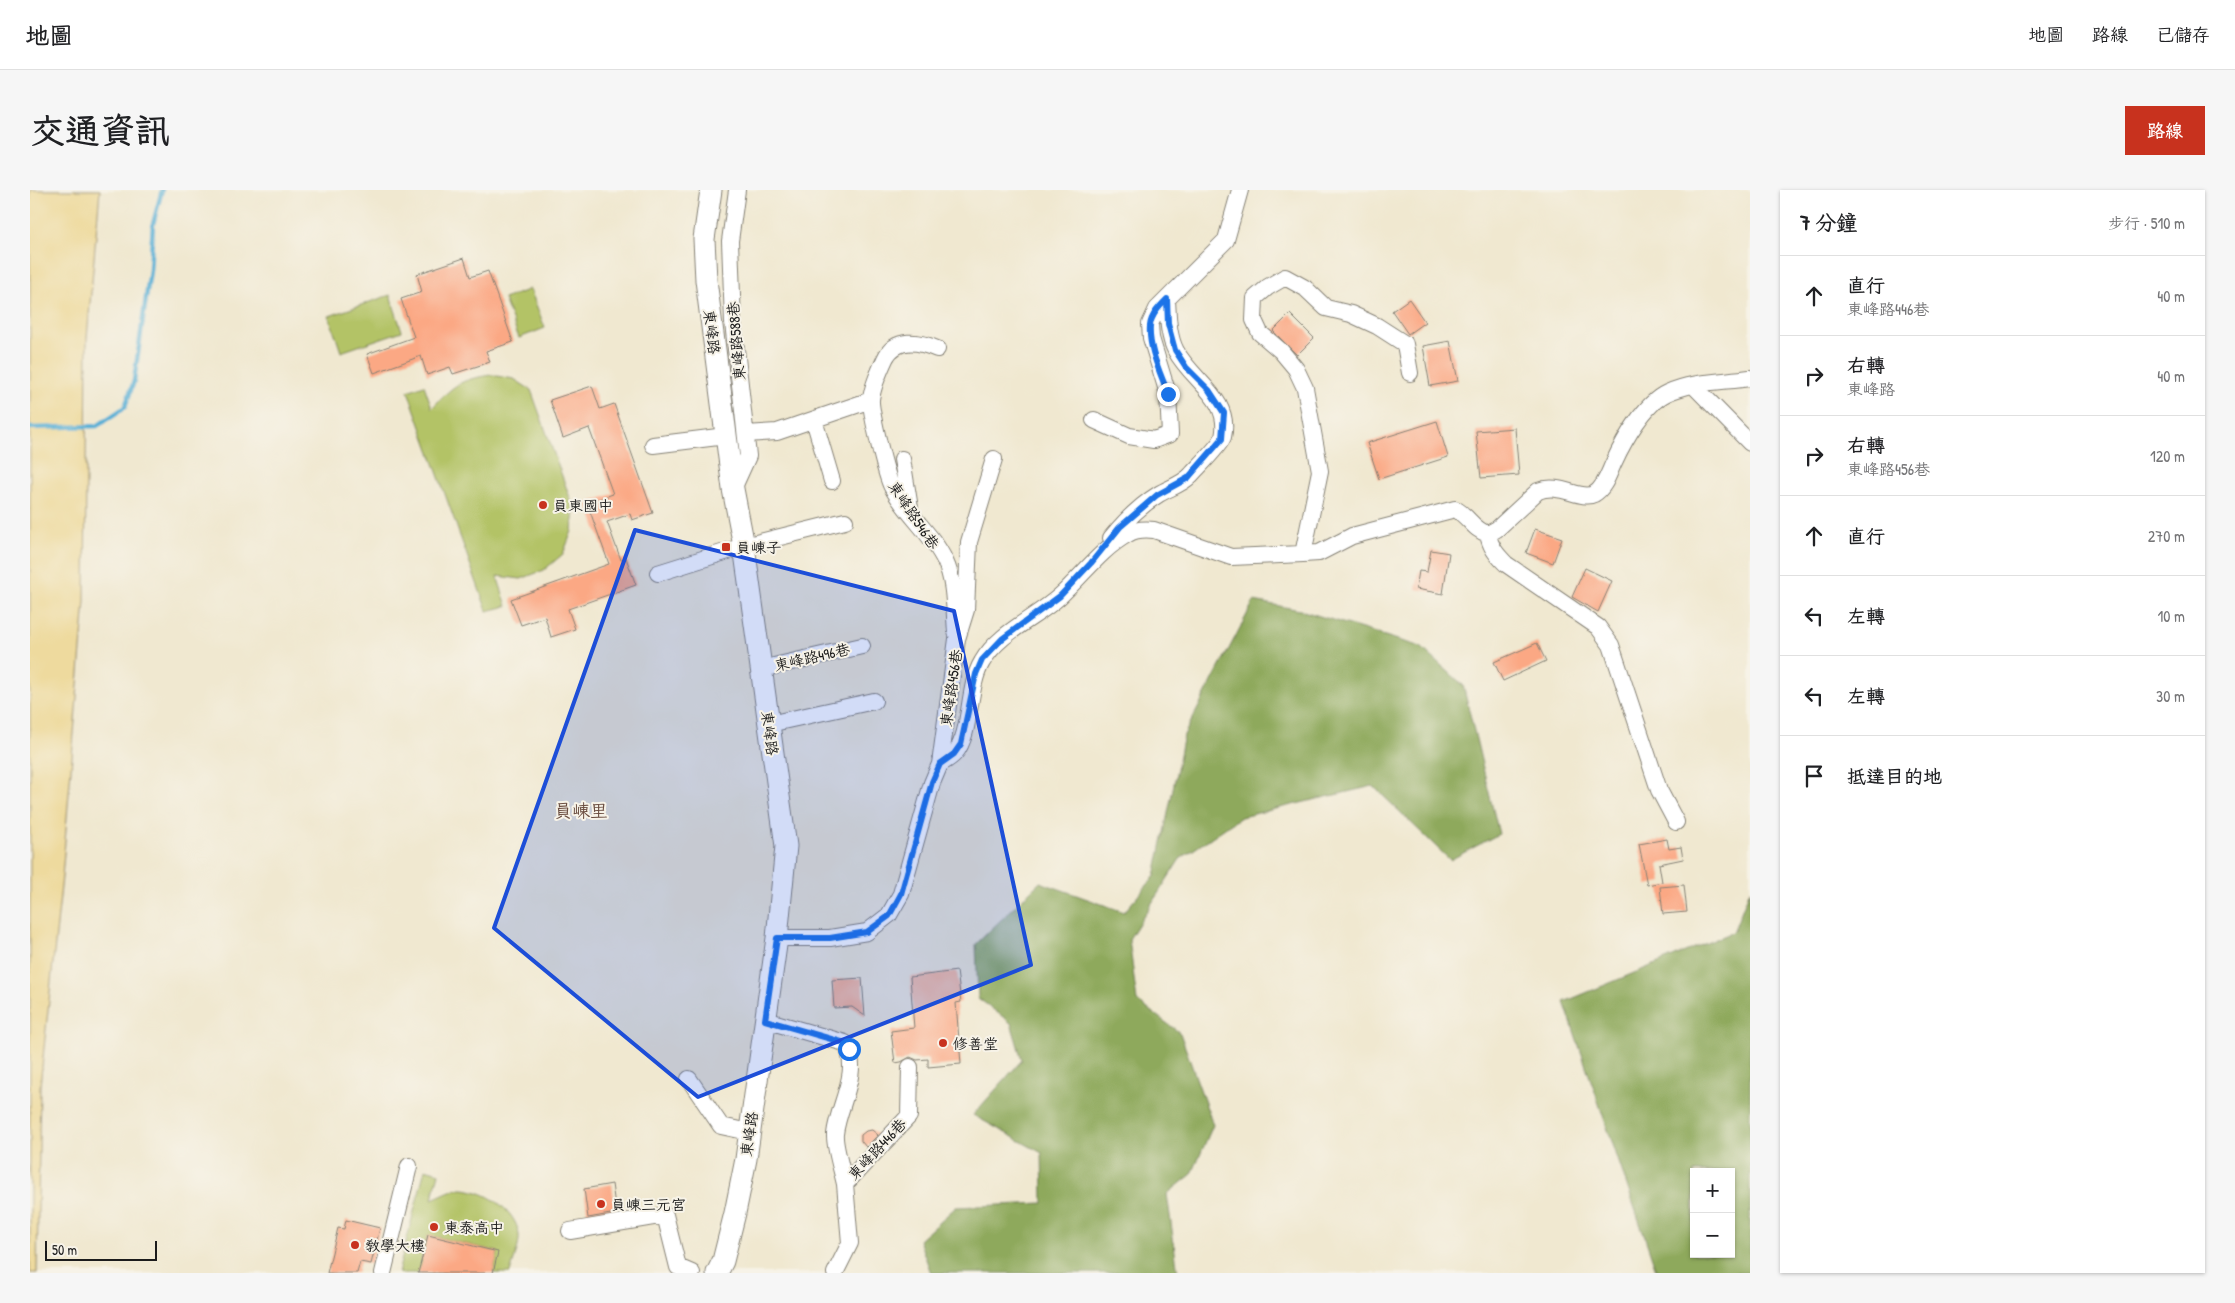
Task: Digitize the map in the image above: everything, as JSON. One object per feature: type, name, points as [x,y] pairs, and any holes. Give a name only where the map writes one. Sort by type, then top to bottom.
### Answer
[{"type":"main road","name":"東峰路","points":[[711,190],[704,240],[706,280],[736,435],[733,489],[744,546],[786,846],[777,938],[749,1132],[735,1213],[723,1261],[717,1273]]},
{"type":"street","name":"東峰路588巷","points":[[736,435],[730,241],[737,190]]},
{"type":"street","points":[[1094,420],[1129,436],[1154,440],[1170,434],[1168,394],[1151,338],[1150,324],[1157,309],[1226,240],[1240,190]]},
{"type":"street","points":[[1303,554],[1320,470],[1305,388],[1296,369],[1281,351],[1260,333],[1254,320],[1255,298],[1268,286],[1285,276],[1305,288],[1326,308],[1351,314],[1377,326],[1405,344],[1410,373]]},
{"type":"street","points":[[940,764],[954,754],[961,744],[976,674],[982,660],[1002,639],[1060,596],[1091,563],[1120,527],[1157,495],[1188,478],[1222,439],[1224,413],[1209,390],[1186,367],[1175,350],[1168,324],[1167,299]]},
{"type":"street","points":[[652,445],[777,432],[814,420],[871,400],[876,378],[886,356],[896,345],[910,342],[924,343],[937,349]]},
{"type":"street","points":[[1091,563],[1129,533],[1142,529],[1169,533],[1216,553],[1231,557],[1319,553],[1352,536],[1455,509],[1461,512],[1480,531],[1488,534],[1498,529],[1538,491],[1546,488],[1562,489],[1586,495],[1594,494],[1606,480],[1628,435],[1654,402],[1666,393],[1694,386],[1750,378]]},
{"type":"street","points":[[1694,386],[1750,443]]},
{"type":"street","name":"東峰路546巷","points":[[871,400],[881,450],[892,487],[930,536],[949,571],[957,639]]},
{"type":"street","points":[[814,420],[832,481]]},
{"type":"street","points":[[902,459],[911,513]]},
{"type":"street","name":"東峰路456巷","points":[[777,938],[830,938],[867,932],[889,916],[901,894],[932,782],[940,764],[957,639],[966,610],[969,542],[994,459]]},
{"type":"street","points":[[658,573],[744,546],[845,521]]},
{"type":"street","points":[[1488,534],[1489,542],[1495,553],[1506,564],[1598,627],[1611,644],[1660,790],[1676,822]]},
{"type":"street","name":"東峰路496巷","points":[[761,669],[862,646]]},
{"type":"street","points":[[769,724],[874,701]]},
{"type":"street","name":"東峰路446巷","points":[[765,1020],[845,1043],[849,1049],[850,1077],[835,1135],[845,1184]]},
{"type":"street","name":"東峰路446巷","points":[[845,1184],[909,1116],[910,1067]]},
{"type":"street","points":[[689,1079],[722,1126],[749,1132]]},
{"type":"street","points":[[383,1273],[409,1166]]},
{"type":"street","points":[[835,1273],[850,1243],[845,1184]]},
{"type":"street","points":[[570,1231],[665,1215],[678,1267],[692,1273]]},
{"type":"highlighted area","points":[[635,530],[954,611],[1031,965],[698,1097],[494,928]]},
{"type":"green space","points":[[530,289],[545,328],[519,338],[504,299]]},
{"type":"green space","points":[[390,295],[402,331],[341,352],[329,316]]},
{"type":"green space","points":[[491,375],[514,379],[531,390],[574,509],[572,531],[563,554],[544,570],[521,579],[497,576],[507,606],[487,611],[408,391],[424,385],[432,408],[457,385],[471,379]]},
{"type":"green space","points":[[1254,601],[1300,610],[1421,647],[1463,685],[1499,834],[1450,860],[1373,786],[1241,817],[1180,859],[1129,939],[1137,1001],[1180,1033],[1213,1125],[1192,1174],[1167,1194],[1178,1273],[931,1273],[919,1240],[956,1207],[1043,1203],[1042,1153],[973,1115],[1022,1060],[1011,1023],[978,998],[976,944],[1040,882],[1124,912],[1155,876],[1184,735]]},
{"type":"green space","points":[[1750,890],[1750,1273],[1657,1273],[1564,1002],[1733,932]]},
{"type":"green space","points":[[425,1169],[439,1173],[432,1199],[458,1189],[478,1192],[497,1202],[512,1217],[517,1226],[519,1239],[510,1273],[493,1273],[498,1252],[428,1235],[418,1273],[398,1273]]},
{"type":"sand","points":[[30,190],[100,190],[87,338],[85,601],[62,877],[40,1086],[37,1273],[30,1273]]},
{"type":"building","points":[[464,258],[470,277],[488,271],[513,342],[486,351],[490,362],[453,374],[450,367],[427,375],[421,356],[374,373],[367,354],[414,337],[401,299],[422,292],[417,274]]},
{"type":"building","points":[[1409,299],[1425,322],[1408,334],[1392,311]]},
{"type":"building","points":[[1290,314],[1314,338],[1297,355],[1273,331]]},
{"type":"building","points":[[1450,341],[1458,381],[1430,386],[1423,346]]},
{"type":"building","points":[[592,386],[600,409],[614,404],[653,513],[632,520],[630,514],[607,522],[621,560],[626,558],[636,585],[568,609],[575,629],[551,637],[545,617],[521,625],[511,599],[609,564],[587,503],[613,494],[589,428],[563,438],[550,400]]},
{"type":"building","points":[[1437,421],[1448,457],[1379,479],[1367,443]]},
{"type":"building","points":[[1515,428],[1519,475],[1481,478],[1476,431]]},
{"type":"building","points":[[1535,529],[1562,538],[1553,563],[1526,553]]},
{"type":"building","points":[[1431,550],[1449,553],[1443,594],[1416,589],[1419,571],[1427,572]]},
{"type":"building","points":[[1585,568],[1612,581],[1598,612],[1572,597]]},
{"type":"building","points":[[1537,643],[1546,661],[1503,681],[1494,662]]},
{"type":"building","points":[[1667,839],[1669,849],[1681,847],[1683,859],[1659,864],[1662,882],[1647,885],[1639,844]]},
{"type":"building","points":[[1684,885],[1687,912],[1663,914],[1660,887]]},
{"type":"building","points":[[957,971],[961,1002],[956,1003],[961,1064],[928,1067],[928,1059],[917,1060],[910,1057],[895,1063],[891,1031],[914,1028],[910,977]]},
{"type":"building","points":[[862,978],[865,1016],[852,1007],[834,1008],[832,980]]},
{"type":"building","points":[[872,1130],[878,1135],[866,1147],[861,1141],[861,1135],[866,1131]]},
{"type":"building","name":"員崠三元宮","points":[[612,1184],[616,1213],[588,1218],[584,1189]]},
{"type":"building","name":"教學大樓","points":[[346,1220],[380,1228],[371,1264],[360,1262],[357,1273],[327,1273],[338,1228],[344,1229]]},
{"type":"building","points":[[428,1235],[498,1252],[493,1273],[418,1273]]},
{"type":"waterway","points":[[30,428],[97,426],[125,407],[134,381],[150,270],[153,224],[162,190]]},
{"type":"place","name":"員東國中","points":[[543,505]]},
{"type":"place","name":"員崠子","points":[[726,547]]},
{"type":"place","name":"修善堂","points":[[943,1043]]},
{"type":"place","name":"員崠三元宮","points":[[601,1204]]},
{"type":"place","name":"東泰高中","points":[[434,1227]]},
{"type":"place","name":"教學大樓","points":[[355,1245]]},
{"type":"district","name":"員崠里","points":[[581,810]]},
{"type":"route","points":[[849,1049],[845,1043],[765,1020],[777,938],[830,938],[867,932],[889,916],[901,894],[932,782],[940,764],[954,754],[961,744],[976,674],[982,660],[1002,639],[1060,596],[1091,563],[1120,527],[1157,495],[1188,478],[1222,439],[1224,413],[1209,390],[1186,367],[1175,350],[1168,324],[1167,299],[1157,309],[1150,324],[1156,358],[1168,394]]}]
